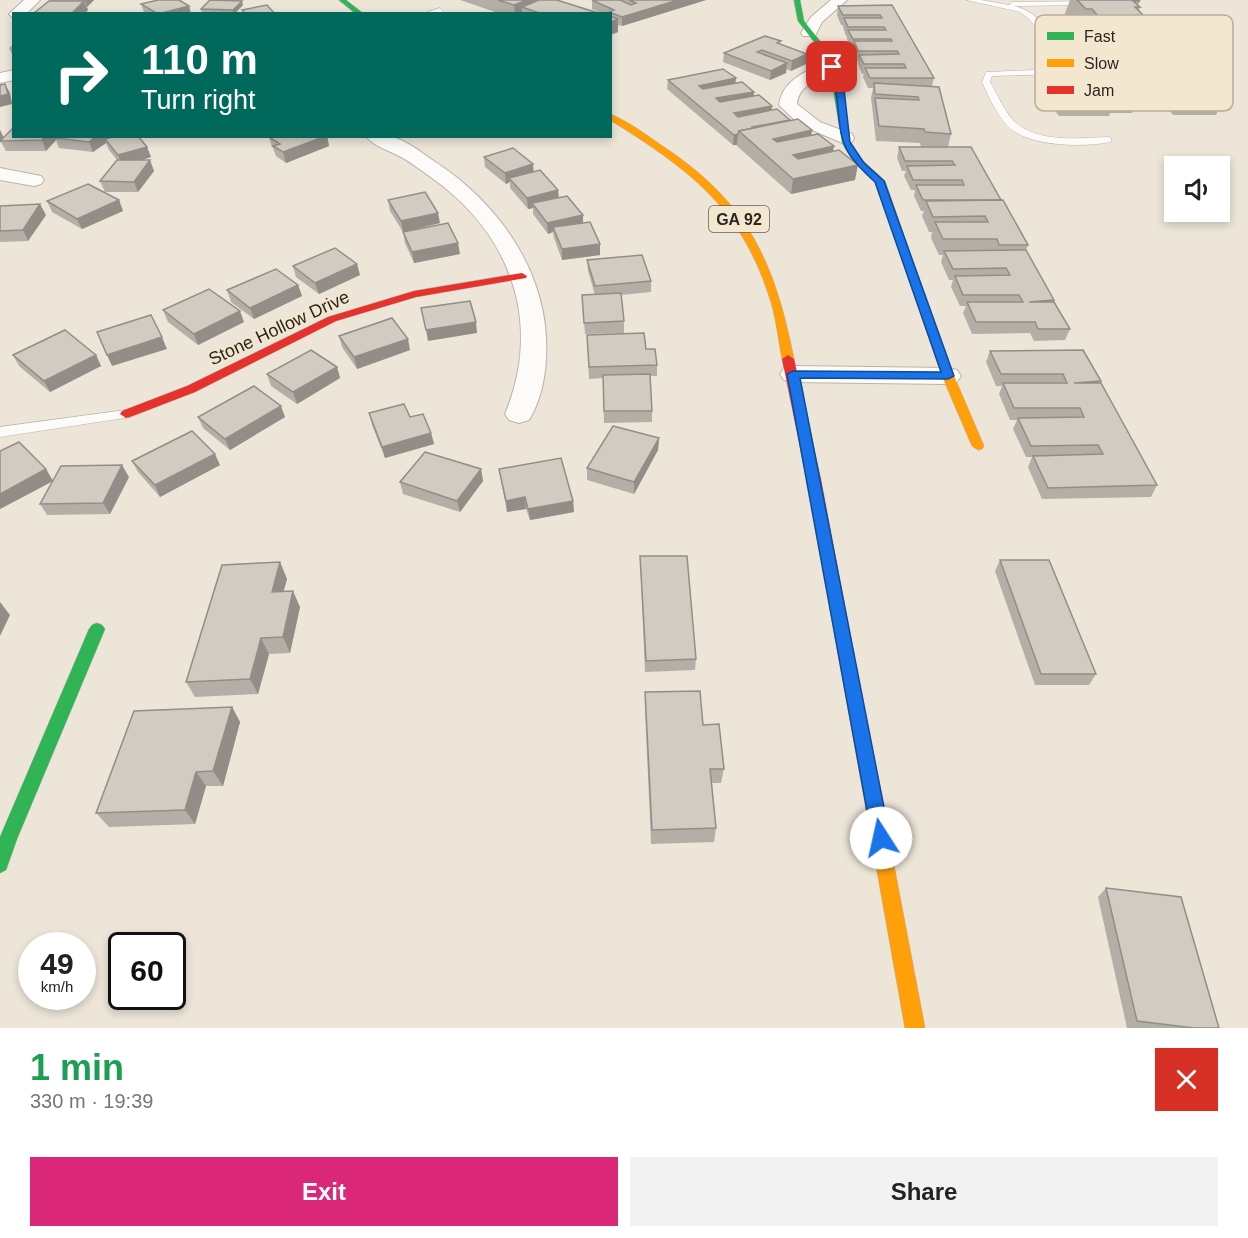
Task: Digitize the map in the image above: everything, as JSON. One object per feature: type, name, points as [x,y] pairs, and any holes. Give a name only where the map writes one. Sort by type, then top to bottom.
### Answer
[{"type":"street","points":[[19,12],[33,0]]},
{"type":"street","points":[[342,0],[359,12]]},
{"type":"street","points":[[797,0],[795,8],[809,33],[823,49],[840,89],[845,138],[853,155],[880,181],[948,376],[978,446]]},
{"type":"street","points":[[809,33],[816,20],[840,0]]},
{"type":"street","points":[[832,67],[794,85],[788,96],[788,105],[801,118],[818,128],[845,138]]},
{"type":"street","name":"GA 92","points":[[612,117],[671,153],[697,172],[719,194],[736,215],[764,265],[775,296],[793,374],[915,1028]]},
{"type":"street","points":[[379,138],[401,148],[453,183],[480,209],[501,235],[522,276],[529,295],[535,339],[532,375],[519,414]]},
{"type":"street","points":[[0,174],[34,180]]},
{"type":"street","name":"Stone Hollow Drive","points":[[126,414],[191,389],[332,319],[414,294],[522,276]]},
{"type":"street","points":[[793,374],[948,376]]},
{"type":"street","points":[[0,864],[97,629]]},
{"type":"lane","points":[[970,0],[1022,10],[1035,21]]},
{"type":"lane","points":[[1002,5],[1094,3]]},
{"type":"lane","points":[[436,12],[440,10]]},
{"type":"lane","points":[[1035,72],[989,74],[986,82],[1010,123],[1020,131],[1044,139],[1108,140]]},
{"type":"lane","points":[[0,432],[126,414]]},
{"type":"building","points":[[158,0],[179,0],[189,6],[166,12],[155,12],[141,4]]},
{"type":"building","points":[[210,0],[242,1],[233,10],[201,9]]},
{"type":"building","points":[[498,0],[527,0],[514,5]]},
{"type":"building","points":[[539,0],[557,0],[595,12],[536,12],[522,7]]},
{"type":"building","points":[[592,0],[620,0],[631,5],[636,3],[629,0],[678,0],[622,17],[609,12],[614,10]]},
{"type":"building","points":[[1077,0],[1138,0],[1140,1],[1133,1],[1140,7],[1135,7],[1143,15],[1097,15],[1092,9],[1086,9]]},
{"type":"building","points":[[49,1],[84,1],[73,12],[35,12]]},
{"type":"building","points":[[267,5],[273,12],[244,12],[242,10]]},
{"type":"building","points":[[892,5],[934,78],[870,78],[865,68],[906,68],[904,64],[864,64],[859,55],[899,54],[897,51],[858,51],[854,41],[892,41],[891,39],[853,39],[848,30],[886,30],[884,27],[848,27],[844,18],[882,18],[880,15],[843,15],[838,6]]},
{"type":"building","points":[[765,36],[807,54],[792,61],[762,50],[757,52],[787,63],[771,71],[724,53]]},
{"type":"building","points":[[723,69],[736,78],[699,86],[703,89],[742,82],[754,92],[716,98],[720,102],[759,95],[772,106],[734,113],[738,117],[777,109],[790,120],[752,127],[734,135],[668,80]]},
{"type":"building","points":[[874,83],[939,87],[951,134],[925,132],[924,129],[879,126],[875,98],[919,100],[918,97],[875,94]]},
{"type":"building","points":[[5,84],[8,94],[0,96],[0,85]]},
{"type":"building","points":[[798,119],[812,130],[773,139],[777,142],[818,134],[834,146],[793,155],[798,159],[839,150],[858,165],[793,179],[739,131]]},
{"type":"building","points":[[12,129],[12,138],[44,138],[42,140],[0,141]]},
{"type":"building","points":[[55,138],[94,138],[89,142]]},
{"type":"building","points":[[140,138],[147,147],[118,155],[105,139]]},
{"type":"building","points":[[271,138],[321,138],[283,152],[273,146],[280,144]]},
{"type":"building","points":[[899,147],[971,147],[1001,200],[923,200],[916,185],[964,185],[962,180],[913,180],[907,166],[955,165],[952,161],[905,161]]},
{"type":"building","points":[[513,148],[533,164],[505,173],[484,157]]},
{"type":"building","points":[[117,160],[150,160],[134,182],[100,181]]},
{"type":"building","points":[[540,170],[558,190],[527,198],[509,178]]},
{"type":"building","points":[[88,184],[119,200],[77,219],[47,201]]},
{"type":"building","points":[[425,192],[438,213],[401,221],[388,200]]},
{"type":"building","points":[[567,196],[583,215],[547,223],[532,203]]},
{"type":"building","points":[[1003,200],[1028,245],[999,245],[997,239],[943,239],[935,222],[988,222],[985,216],[933,217],[926,201]]},
{"type":"building","points":[[40,204],[23,230],[0,231],[0,206]]},
{"type":"building","points":[[590,222],[600,244],[562,249],[553,227]]},
{"type":"building","points":[[448,223],[458,243],[412,252],[403,232]]},
{"type":"building","points":[[335,248],[357,264],[315,283],[293,266]]},
{"type":"building","points":[[1026,250],[1054,300],[1029,302],[1054,302],[1070,329],[1038,329],[1035,322],[976,322],[967,302],[1023,302],[1019,295],[963,295],[955,276],[1010,275],[1006,268],[953,269],[944,251]]},
{"type":"building","points":[[642,255],[651,281],[595,286],[587,260]]},
{"type":"building","points":[[276,269],[298,285],[250,308],[227,290]]},
{"type":"building","points":[[209,289],[240,311],[194,334],[163,310]]},
{"type":"building","points":[[621,293],[624,321],[584,323],[582,295]]},
{"type":"building","points":[[470,301],[476,322],[426,330],[421,308]]},
{"type":"building","points":[[151,315],[162,337],[107,355],[97,332]]},
{"type":"building","points":[[392,318],[408,339],[354,357],[339,336]]},
{"type":"building","points":[[65,330],[96,355],[44,381],[13,355]]},
{"type":"building","points":[[644,333],[646,349],[655,349],[657,365],[589,367],[587,335]]},
{"type":"building","points":[[311,350],[337,367],[293,392],[267,374]]},
{"type":"building","points":[[1083,350],[1101,381],[1074,383],[1101,383],[1157,485],[1048,488],[1033,456],[1103,454],[1098,445],[1031,446],[1018,418],[1084,417],[1080,408],[1014,408],[1003,383],[1067,383],[1063,374],[1001,374],[990,351]]},
{"type":"building","points":[[650,374],[652,411],[604,411],[603,375]]},
{"type":"building","points":[[254,386],[281,406],[225,439],[198,417]]},
{"type":"building","points":[[404,404],[410,417],[423,414],[431,433],[382,447],[369,413]]},
{"type":"building","points":[[613,426],[659,438],[634,482],[587,468]]},
{"type":"building","points":[[192,431],[215,454],[155,485],[132,461]]},
{"type":"building","points":[[19,442],[46,469],[0,494],[0,451]]},
{"type":"building","points":[[425,452],[481,469],[457,501],[400,482]]},
{"type":"building","points":[[561,458],[573,501],[528,509],[525,497],[506,501],[499,469]]},
{"type":"building","points":[[122,465],[103,503],[40,504],[61,466]]},
{"type":"building","points":[[640,556],[687,556],[696,659],[646,661]]},
{"type":"building","points":[[1000,560],[1049,560],[1096,674],[1041,674]]},
{"type":"building","points":[[280,562],[272,592],[293,591],[283,637],[261,638],[250,679],[186,682],[222,565]]},
{"type":"building","points":[[700,691],[703,725],[719,724],[724,769],[710,769],[716,828],[652,830],[645,692]]},
{"type":"building","points":[[232,707],[213,771],[196,772],[185,810],[96,813],[134,711]]},
{"type":"building","points":[[1106,888],[1181,897],[1219,1028],[1194,1028],[1137,1021]]},
{"type":"traffic: fast","points":[[342,0],[358,12]]},
{"type":"traffic: fast","points":[[797,0],[801,21],[824,51],[835,76],[846,143],[856,159],[880,181],[908,261]]},
{"type":"traffic: fast","points":[[0,864],[8,839],[97,629]]},
{"type":"traffic: slow","points":[[612,117],[690,170],[712,189],[731,211],[749,236],[763,264],[775,297],[788,359]]},
{"type":"traffic: slow","points":[[908,261],[948,376],[978,446]]},
{"type":"traffic: slow","points":[[854,697],[915,1028]]},
{"type":"traffic: jam","points":[[126,414],[191,389],[332,319],[414,294],[522,276]]},
{"type":"traffic: jam","points":[[788,359],[814,480],[854,697]]},
{"type":"route","points":[[832,67],[840,89],[845,142],[861,164],[880,181],[948,376],[793,374],[881,838]]}]
